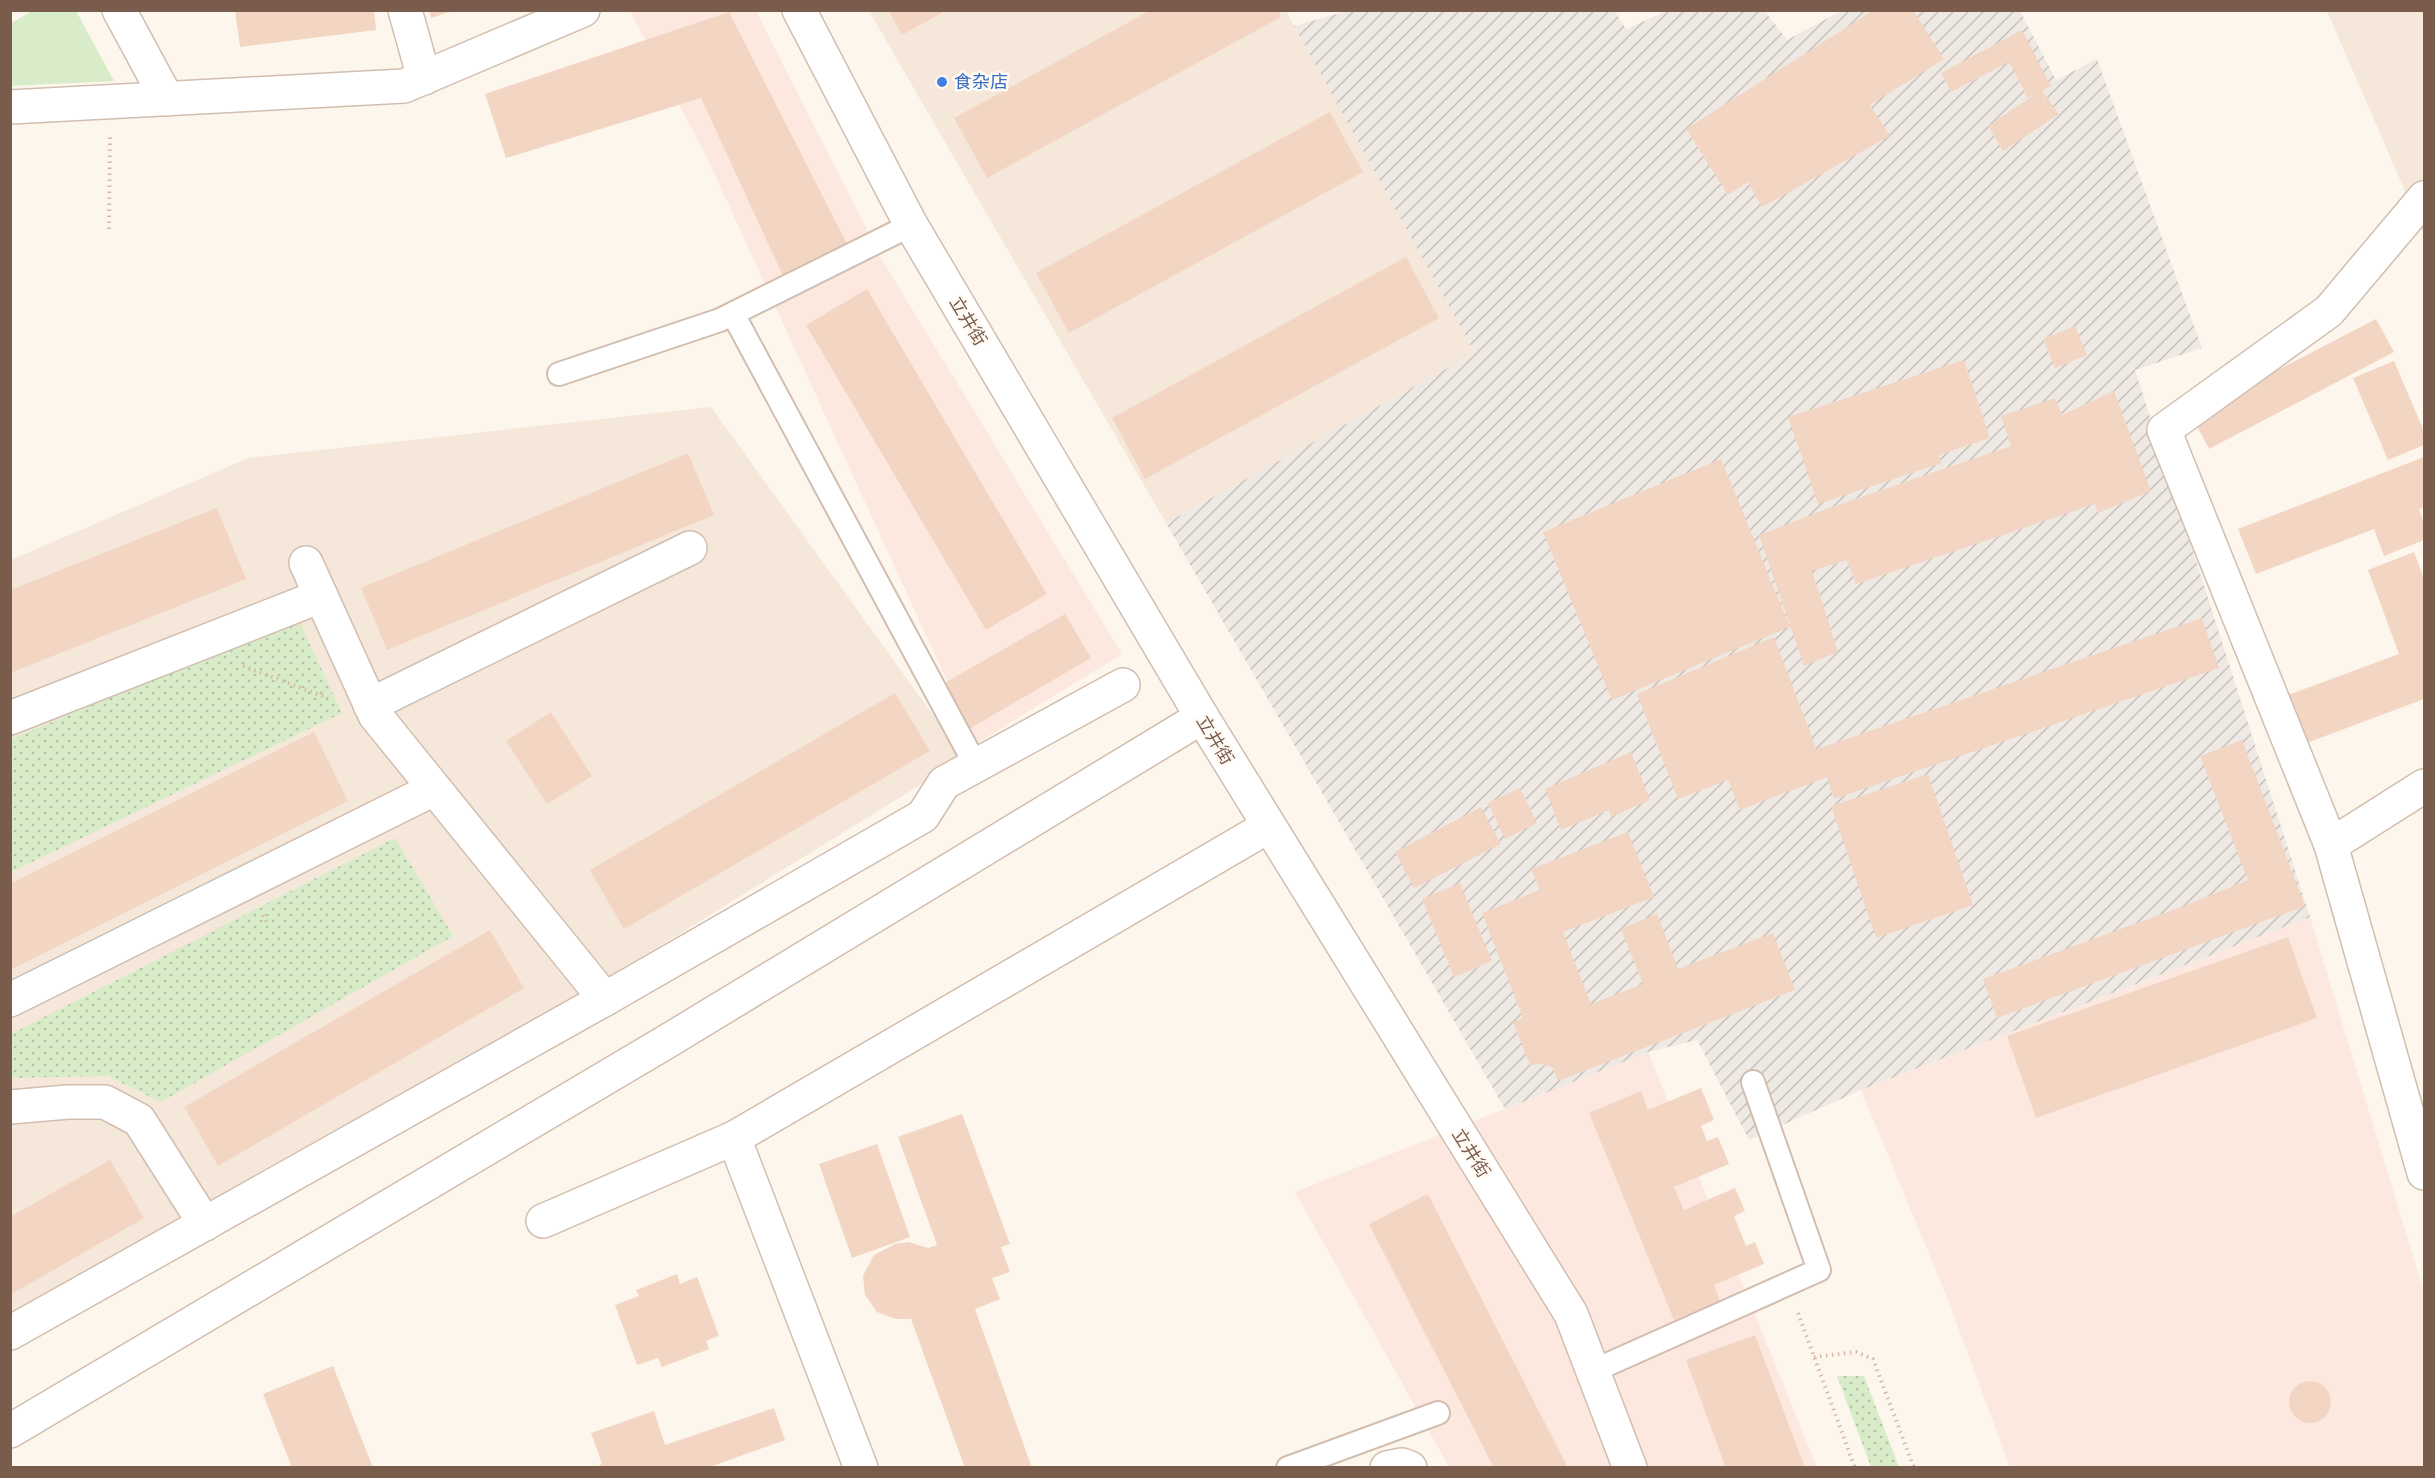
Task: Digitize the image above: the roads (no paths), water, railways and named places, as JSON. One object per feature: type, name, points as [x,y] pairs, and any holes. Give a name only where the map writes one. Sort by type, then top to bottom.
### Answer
[{"type":"street","points":[[119,10],[167,99]]},
{"type":"street","points":[[405,10],[424,78]]},
{"type":"street","points":[[10,107],[404,86],[583,10]]},
{"type":"street","name":"立井街","points":[[799,10],[911,225],[1202,717],[1571,1314],[1630,1467]]},
{"type":"street","points":[[2424,198],[2329,311],[2164,430],[2331,845],[2416,1111],[2424,1173]]},
{"type":"street","points":[[370,705],[690,548]]},
{"type":"street","points":[[306,562],[375,715],[605,999]]},
{"type":"street","points":[[10,718],[321,596]]},
{"type":"street","points":[[10,1333],[605,999],[923,816],[944,783],[975,764],[1123,686]]},
{"type":"street","points":[[10,1431],[666,1042],[1202,717]]},
{"type":"street","points":[[2331,845],[2424,786]]},
{"type":"street","points":[[10,1000],[434,789]]},
{"type":"street","points":[[543,1221],[734,1138],[1269,826]]},
{"type":"street","points":[[10,1107],[68,1102],[105,1102],[139,1120],[205,1224]]},
{"type":"street","points":[[734,1138],[861,1467]]},
{"type":"street","points":[[1387,1467],[1402,1464],[1410,1467]]},
{"type":"lane","points":[[559,374],[733,314],[911,225]]},
{"type":"lane","points":[[733,314],[975,764]]},
{"type":"lane","points":[[1593,1371],[1819,1270],[1753,1082]]},
{"type":"lane","points":[[1288,1467],[1438,1413]]},
{"type":"place","name":"食杂店","points":[[942,82]]}]
